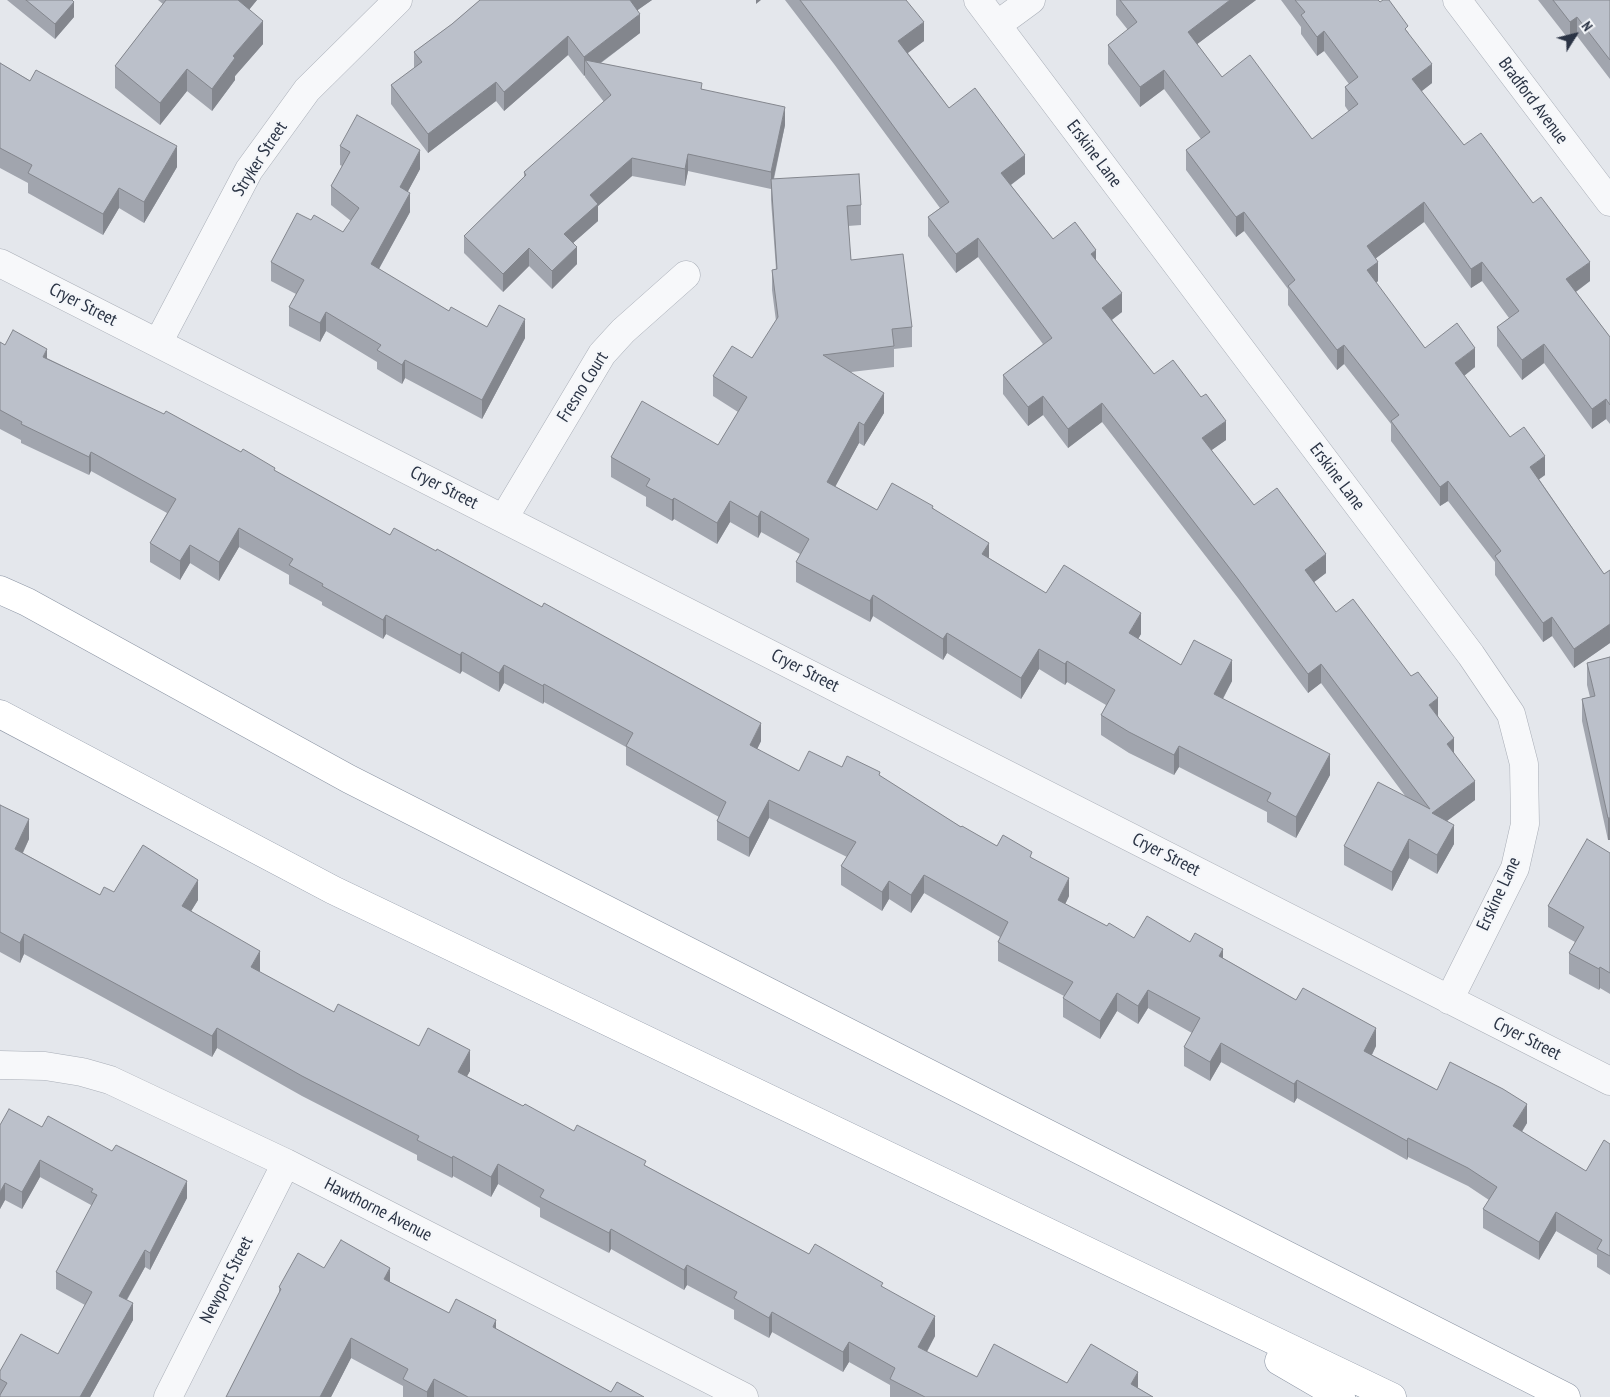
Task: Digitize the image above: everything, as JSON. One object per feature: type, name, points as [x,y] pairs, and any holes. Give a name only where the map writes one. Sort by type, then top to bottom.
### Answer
[{"type":"highway","points":[[0,590],[27,602],[349,779],[1566,1397]]},
{"type":"highway","points":[[0,714],[333,890],[1392,1397]]},
{"type":"highway","points":[[1087,1251],[1341,1397]]},
{"type":"street","name":"Stryker Street","points":[[158,343],[249,170],[307,90],[398,0]]},
{"type":"street","name":"Erskine Lane","points":[[978,0],[1471,655],[1511,714],[1524,764],[1525,824],[1515,868],[1449,1000]]},
{"type":"street","points":[[997,25],[1031,0]]},
{"type":"street","name":"Bradford Avenue","points":[[1457,0],[1610,202]]},
{"type":"street","name":"Cryer Street","points":[[0,263],[1610,1081]]},
{"type":"street","name":"Fresno Court","points":[[504,518],[602,354],[623,331],[686,274]]},
{"type":"street","name":"Hawthorne Avenue","points":[[0,1065],[45,1066],[82,1072],[110,1080],[286,1163],[744,1397]]},
{"type":"street","name":"Newport Street","points":[[168,1397],[286,1163]]},
{"type":"building","points":[[26,0],[72,0],[74,2],[55,24]]},
{"type":"building","points":[[166,0],[238,0],[263,21],[233,56],[235,58],[212,89],[187,69],[160,103],[115,66]]},
{"type":"building","points":[[480,0],[630,0],[640,14],[584,57],[568,36],[504,92],[496,82],[428,134],[391,85],[422,62],[414,52],[452,24]]},
{"type":"building","points":[[800,0],[906,0],[924,22],[898,41],[949,108],[975,88],[1025,155],[1001,173],[1053,239],[1075,222],[1096,250],[1091,254],[1122,293],[1102,308],[1154,374],[1173,360],[1201,397],[1206,394],[1226,421],[1202,438],[1254,505],[1277,488],[1326,554],[1305,570],[1336,612],[1353,599],[1411,676],[1418,672],[1438,698],[1429,705],[1454,738],[1447,744],[1475,781],[1432,813],[1454,825],[1437,855],[1409,839],[1392,872],[1344,846],[1378,782],[1430,809],[1321,664],[1308,674],[1238,579],[1102,403],[1068,429],[1043,396],[1028,407],[1003,375],[1052,338],[978,238],[956,254],[928,217],[949,202]]},
{"type":"building","points":[[1120,0],[1230,0],[1188,32],[1222,77],[1250,55],[1312,139],[1358,104],[1345,87],[1358,77],[1324,31],[1317,37],[1301,15],[1305,12],[1295,0],[1378,0],[1380,2],[1389,0],[1408,26],[1405,29],[1432,64],[1412,79],[1464,145],[1481,133],[1533,203],[1541,197],[1590,262],[1566,279],[1610,337],[1610,405],[1606,399],[1592,409],[1544,344],[1522,360],[1497,327],[1519,311],[1482,262],[1471,269],[1424,202],[1367,246],[1378,262],[1367,270],[1425,348],[1457,323],[1475,348],[1455,363],[1510,437],[1524,427],[1545,456],[1530,467],[1604,574],[1610,570],[1610,624],[1574,649],[1552,617],[1543,623],[1495,556],[1501,551],[1448,481],[1440,487],[1391,421],[1399,415],[1344,345],[1337,350],[1288,286],[1295,280],[1244,212],[1236,217],[1186,150],[1210,132],[1164,70],[1140,87],[1108,45],[1137,22]]},
{"type":"building","points":[[1553,0],[1610,0],[1610,60],[1577,17],[1570,22]]},
{"type":"building","points":[[585,60],[702,83],[701,89],[785,107],[771,172],[688,154],[685,169],[632,158],[590,195],[598,204],[564,234],[577,247],[552,271],[529,248],[503,274],[464,236],[526,175],[524,172],[611,95]]},
{"type":"building","points":[[0,63],[30,81],[36,70],[177,146],[144,202],[119,188],[103,214],[28,173],[32,165],[0,148]]},
{"type":"building","points":[[357,115],[420,150],[400,187],[410,193],[371,264],[449,311],[451,307],[487,327],[499,305],[525,319],[482,400],[405,360],[402,365],[377,350],[381,345],[326,312],[320,323],[289,307],[304,280],[271,262],[297,213],[311,220],[314,215],[343,232],[359,208],[331,186],[350,152],[340,146]]},
{"type":"building","points":[[859,174],[861,205],[847,206],[851,260],[903,254],[912,327],[892,329],[894,346],[823,355],[884,393],[864,425],[859,422],[827,482],[877,510],[892,483],[933,506],[932,508],[989,543],[982,554],[1046,593],[1064,565],[1141,613],[1129,633],[1181,665],[1194,640],[1232,660],[1214,694],[1330,754],[1296,817],[1267,801],[1271,793],[1179,746],[1174,755],[1101,715],[1115,690],[1067,661],[1065,664],[1039,649],[1021,678],[947,633],[943,639],[873,595],[870,601],[796,562],[809,539],[761,511],[758,517],[730,501],[717,523],[674,498],[672,500],[646,486],[650,479],[611,457],[642,401],[718,445],[747,397],[713,376],[732,346],[752,358],[778,317],[772,270],[777,269],[771,179]]},
{"type":"building","points":[[13,330],[47,349],[43,357],[164,414],[166,411],[241,452],[243,449],[275,468],[274,470],[390,535],[394,528],[436,551],[437,549],[542,607],[544,603],[761,723],[750,745],[799,771],[809,751],[842,767],[847,756],[880,772],[879,775],[961,827],[997,846],[1003,835],[1032,852],[1030,857],[1069,878],[1058,900],[1107,926],[1109,923],[1134,938],[1147,916],[1190,942],[1195,933],[1223,949],[1219,956],[1296,1000],[1303,988],[1376,1028],[1364,1051],[1437,1090],[1450,1062],[1503,1089],[1527,1104],[1513,1126],[1586,1171],[1604,1140],[1610,1144],[1610,1256],[1597,1249],[1602,1240],[1556,1212],[1539,1242],[1483,1209],[1497,1187],[1468,1168],[1408,1138],[1407,1141],[1297,1080],[1294,1084],[1221,1043],[1210,1062],[1184,1047],[1200,1018],[1148,990],[1138,1006],[1117,993],[1100,1021],[1063,998],[1073,982],[998,942],[1008,922],[924,875],[911,895],[889,881],[882,892],[841,866],[856,842],[769,800],[749,838],[717,821],[726,802],[626,746],[633,733],[544,684],[543,686],[504,665],[499,673],[462,652],[460,655],[386,615],[383,620],[289,565],[293,559],[239,528],[219,562],[190,545],[180,561],[150,543],[176,499],[91,452],[89,457],[21,424],[22,422],[0,410],[0,342],[5,345]]},
{"type":"building","points":[[1610,657],[1610,818],[1608,818],[1582,699],[1595,696],[1587,663]]},
{"type":"building","points":[[0,805],[29,819],[15,849],[100,895],[104,887],[114,892],[143,845],[198,880],[182,906],[260,951],[251,967],[334,1012],[338,1004],[419,1046],[428,1028],[470,1050],[458,1072],[523,1106],[525,1104],[574,1131],[577,1125],[646,1161],[644,1165],[809,1254],[815,1244],[883,1283],[881,1286],[935,1316],[918,1347],[977,1377],[994,1344],[1067,1383],[1091,1344],[1138,1372],[1131,1384],[1153,1397],[925,1397],[890,1379],[895,1368],[849,1342],[843,1352],[772,1312],[769,1318],[734,1298],[737,1292],[687,1265],[684,1270],[611,1229],[609,1233],[540,1197],[544,1190],[498,1164],[491,1177],[453,1156],[452,1158],[417,1140],[419,1136],[302,1076],[217,1028],[212,1036],[24,934],[20,943],[0,932]]},
{"type":"building","points":[[1587,839],[1610,853],[1610,973],[1569,953],[1584,927],[1548,906]]},
{"type":"building","points":[[9,1109],[42,1127],[48,1116],[112,1151],[116,1145],[187,1181],[150,1253],[145,1250],[119,1296],[133,1303],[80,1397],[0,1397],[7,1383],[0,1379],[0,1371],[21,1334],[58,1354],[92,1292],[56,1272],[97,1195],[91,1192],[93,1189],[40,1160],[22,1192],[5,1183],[0,1192],[0,1125]]},
{"type":"building","points":[[341,1240],[390,1268],[384,1279],[449,1313],[456,1299],[496,1320],[493,1327],[611,1392],[617,1382],[644,1397],[468,1397],[434,1379],[427,1392],[403,1379],[408,1369],[351,1338],[320,1397],[226,1397],[281,1289],[279,1287],[298,1253],[324,1268]]}]
